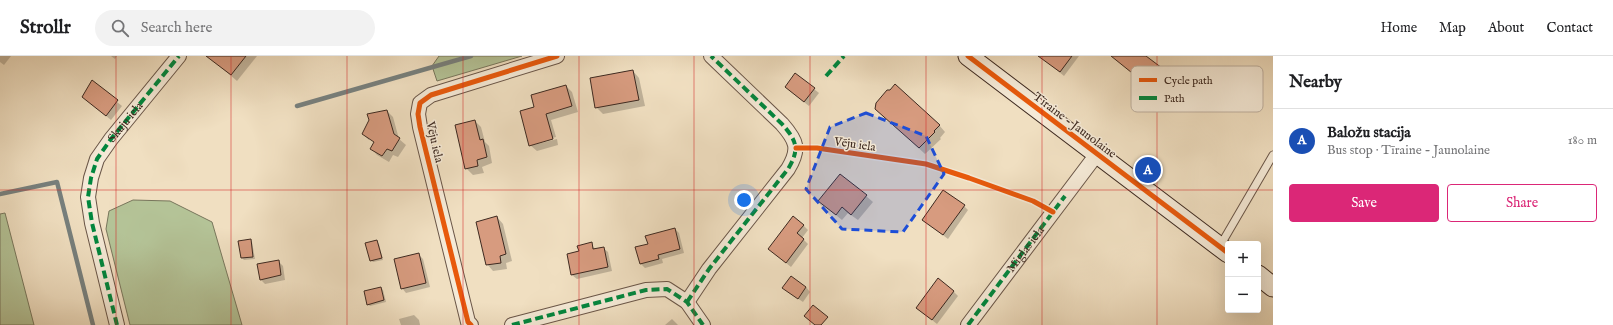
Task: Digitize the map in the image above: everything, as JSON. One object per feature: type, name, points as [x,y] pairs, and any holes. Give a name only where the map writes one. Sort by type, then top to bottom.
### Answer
[{"type":"main road","name":"Tīraine - Jaunolaine","points":[[968,56],[1224,250]]},
{"type":"main road","points":[[1260,277],[1273,287]]},
{"type":"street","name":"Skuju iela","points":[[117,325],[99,251],[88,197],[91,178],[97,159],[111,139],[179,56]]},
{"type":"street","name":"Vēju iela","points":[[470,325],[468,322],[420,127],[418,114],[420,103],[431,95],[557,56]]},
{"type":"street","points":[[687,302],[709,269],[788,169],[794,159],[796,148],[792,135],[782,124],[711,56]]},
{"type":"street","name":"Miglas iela","points":[[968,325],[1097,154]]},
{"type":"street","points":[[512,325],[646,290],[667,289],[687,302],[703,325]]},
{"type":"lane","points":[[1224,250],[1273,155]]},
{"type":"highlighted area","points":[[866,113],[926,136],[944,174],[903,232],[842,229],[806,189],[830,127]]},
{"type":"green space","points":[[439,56],[522,56],[437,81],[432,66]]},
{"type":"green space","points":[[133,200],[170,201],[212,222],[242,325],[130,325],[106,229],[109,211]]},
{"type":"green space","points":[[5,213],[34,325],[0,325],[0,214]]},
{"type":"building","points":[[206,56],[246,56],[231,75]]},
{"type":"building","points":[[1038,56],[1072,56],[1060,72]]},
{"type":"building","points":[[1111,56],[1146,56],[1159,66],[1131,66],[1131,72]]},
{"type":"building","points":[[633,70],[639,100],[595,108],[590,78]]},
{"type":"building","points":[[795,73],[815,88],[804,102],[785,87]]},
{"type":"building","points":[[92,80],[118,100],[106,116],[82,97]]},
{"type":"building","points":[[895,84],[940,125],[919,148],[875,109],[876,103],[887,90],[890,90]]},
{"type":"building","points":[[566,85],[572,106],[546,114],[553,139],[529,146],[520,111],[534,107],[531,95]]},
{"type":"building","points":[[387,110],[394,134],[400,138],[392,151],[387,149],[382,156],[370,149],[374,142],[362,134],[369,120],[367,114]]},
{"type":"building","points":[[475,120],[480,140],[483,139],[487,157],[477,160],[478,166],[465,169],[455,125]]},
{"type":"building","points":[[840,174],[867,195],[851,215],[842,207],[836,215],[818,201]]},
{"type":"building","points":[[943,190],[965,205],[943,235],[922,220]]},
{"type":"building","points":[[497,216],[506,254],[500,256],[501,263],[486,265],[476,222]]},
{"type":"building","points":[[793,216],[804,225],[797,233],[804,239],[786,263],[768,249]]},
{"type":"building","points":[[675,228],[680,249],[658,255],[659,259],[640,264],[635,247],[648,244],[645,236]]},
{"type":"building","points":[[251,239],[253,257],[241,258],[238,241]]},
{"type":"building","points":[[377,240],[382,258],[370,261],[365,243]]},
{"type":"building","points":[[592,242],[593,249],[604,247],[608,267],[571,275],[567,254],[579,251],[577,246]]},
{"type":"building","points":[[419,253],[426,283],[401,289],[394,259]]},
{"type":"building","points":[[279,260],[281,275],[260,280],[257,264]]},
{"type":"building","points":[[791,276],[806,287],[798,299],[782,288]]},
{"type":"building","points":[[938,278],[954,291],[932,320],[916,308]]},
{"type":"building","points":[[381,287],[384,300],[367,305],[364,291]]},
{"type":"building","points":[[813,305],[828,317],[821,325],[815,325],[804,316]]},
{"type":"waterway","points":[[297,106],[471,56]]},
{"type":"waterway","points":[[0,194],[57,182],[93,325]]},
{"type":"marked path","points":[[117,325],[92,223],[88,197],[91,178],[97,159],[111,139],[179,56]]},
{"type":"marked path","points":[[687,302],[709,269],[788,169],[792,162],[795,150],[794,140],[782,124],[711,56]]},
{"type":"marked path","points":[[826,76],[844,56]]},
{"type":"marked path","points":[[968,325],[1065,196]]},
{"type":"marked path","points":[[512,325],[646,290],[667,289],[687,302],[703,325]]},
{"type":"cycle path","points":[[471,325],[468,322],[420,127],[418,114],[420,103],[431,95],[557,56]]},
{"type":"cycle path","points":[[968,56],[1225,251]]},
{"type":"cycle path","points":[[796,148],[817,148],[926,164],[1033,201],[1053,212]]},
{"type":"place","name":"Baložu stacija","points":[[1148,170]]}]
